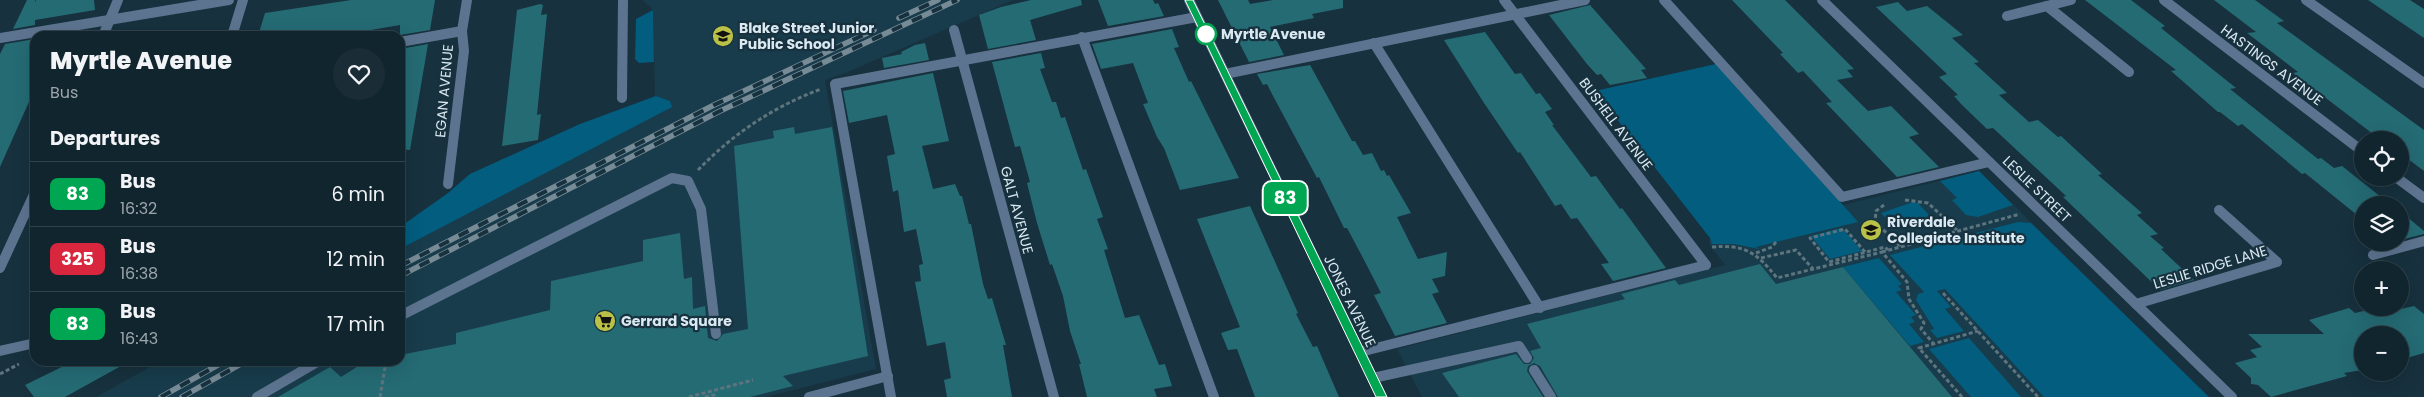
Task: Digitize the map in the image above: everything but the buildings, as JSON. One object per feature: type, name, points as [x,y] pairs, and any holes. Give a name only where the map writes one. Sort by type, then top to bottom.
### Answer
[{"type":"street","points":[[105,31],[118,0]]},
{"type":"street","points":[[42,31],[229,0]]},
{"type":"street","points":[[234,31],[243,0]]},
{"type":"street","name":"EGAN AVENUE","points":[[448,184],[464,51],[462,31],[467,0]]},
{"type":"street","points":[[622,98],[623,0]]},
{"type":"street","name":"JONES AVENUE","points":[[1189,0],[1382,397]]},
{"type":"street","name":"BUSHELL AVENUE","points":[[1504,0],[1706,265],[1540,308]]},
{"type":"street","points":[[1225,74],[1585,0]]},
{"type":"street","points":[[1664,0],[1842,197],[1989,162]]},
{"type":"street","name":"LESLIE STREET","points":[[1822,0],[2232,397]]},
{"type":"street","points":[[2007,16],[2071,0]]},
{"type":"street","name":"HASTINGS AVENUE","points":[[2164,0],[2354,145]]},
{"type":"street","points":[[2306,0],[2424,83]]},
{"type":"street","points":[[2047,6],[2129,72]]},
{"type":"street","points":[[891,397],[835,84],[1197,17]]},
{"type":"street","name":"GALT AVENUE","points":[[954,30],[1054,397]]},
{"type":"street","points":[[405,41],[462,31]]},
{"type":"street","points":[[0,38],[30,33]]},
{"type":"street","points":[[1082,37],[1214,397]]},
{"type":"street","points":[[1360,352],[1540,308],[1374,43]]},
{"type":"street","points":[[405,313],[672,178],[688,181],[701,209],[716,334]]},
{"type":"street","points":[[2408,186],[2424,198]]},
{"type":"street","points":[[0,268],[30,203]]},
{"type":"street","name":"LESLIE RIDGE LANE","points":[[2136,304],[2277,262],[2219,210]]},
{"type":"street","points":[[2372,255],[2424,241]]},
{"type":"street","points":[[0,351],[30,345]]},
{"type":"street","points":[[1372,378],[1519,346],[1527,358]]},
{"type":"street","points":[[257,397],[310,366]]},
{"type":"street","points":[[1534,370],[1551,397]]},
{"type":"street","points":[[808,397],[888,376]]},
{"type":"path","points":[[688,181],[716,151],[758,116],[835,84]]},
{"type":"path","points":[[1899,201],[1918,200],[1928,203],[1958,230]]},
{"type":"path","points":[[1891,203],[1876,211],[1875,222],[1900,246]]},
{"type":"path","points":[[1709,247],[1726,246],[1756,253],[1777,278],[1882,252],[2025,212]]},
{"type":"path","points":[[1865,252],[1845,230],[1810,238],[1829,262],[1885,247],[1888,250]]},
{"type":"path","points":[[1756,253],[1772,247],[1776,242]]},
{"type":"path","points":[[1761,258],[1796,250],[1813,269]]},
{"type":"path","points":[[1882,252],[1906,282],[1909,299],[1924,323],[1921,329],[1933,343]]},
{"type":"path","points":[[1943,293],[2038,397]]},
{"type":"path","points":[[1962,397],[1919,348],[1978,331]]},
{"type":"path","points":[[380,397],[385,366]]},
{"type":"path","points":[[689,397],[753,380]]},
{"type":"path","points":[[705,397],[714,395],[714,397]]},
{"type":"shaded area","points":[[643,0],[1013,0],[848,72],[825,80],[876,369],[766,397],[96,397],[152,366],[405,366],[405,223],[448,193],[470,174],[580,124],[655,96],[653,10]]},
{"type":"shaded area","points":[[653,10],[654,62],[639,63],[635,59],[636,19]]},
{"type":"shaded area","name":"Riverdale Collegiate Institute","points":[[1716,64],[1843,205],[1979,171],[2209,397],[1422,397],[1397,349],[1725,265],[1709,244],[1710,238],[1595,91]]},
{"type":"shaded area","points":[[1716,64],[1858,222],[1756,247],[1759,249],[1734,244],[1712,244],[1710,238],[1595,91]]},
{"type":"shaded area","points":[[656,96],[670,101],[672,107],[405,246],[405,223],[448,193],[470,174],[580,124]]},
{"type":"shaded area","points":[[1979,171],[2013,205],[1978,217],[1966,215],[1952,200],[1957,198],[1940,181]]},
{"type":"shaded area","points":[[1913,202],[1918,203],[1931,217],[1894,227],[1881,213]]},
{"type":"shaded area","points":[[2018,222],[2031,223],[2209,397],[2044,397],[1945,289],[1937,291],[1951,307],[1945,309],[1964,331],[1937,338],[1930,330],[1934,329],[1916,300],[1918,294],[1924,292],[1890,255]]},
{"type":"shaded area","points":[[1842,228],[1862,251],[1830,259],[1811,236]]},
{"type":"shaded area","points":[[1879,258],[1902,284],[1898,286],[1902,290],[1896,292],[1916,315],[1911,317],[1915,322],[1909,324],[1924,342],[1910,346],[1843,267]]},
{"type":"shaded area","points":[[1969,338],[2021,397],[1971,397],[1929,349]]},
{"type":"railway","points":[[899,18],[938,0]]},
{"type":"railway","points":[[405,273],[718,112],[957,0]]},
{"type":"railway","points":[[405,263],[714,105],[874,30]]},
{"type":"railway","points":[[161,397],[216,366]]},
{"type":"railway","points":[[182,397],[237,366]]},
{"type":"bus line","name":"83","points":[[1189,0],[1382,397]]},
{"type":"place","name":"Myrtle Avenue","points":[[1206,34]]},
{"type":"place","name":"Blake Street Junior Public School","points":[[723,36]]},
{"type":"place","name":"Riverdale Collegiate Institute","points":[[1871,230]]},
{"type":"place","name":"Gerrard Square","points":[[605,321]]}]
